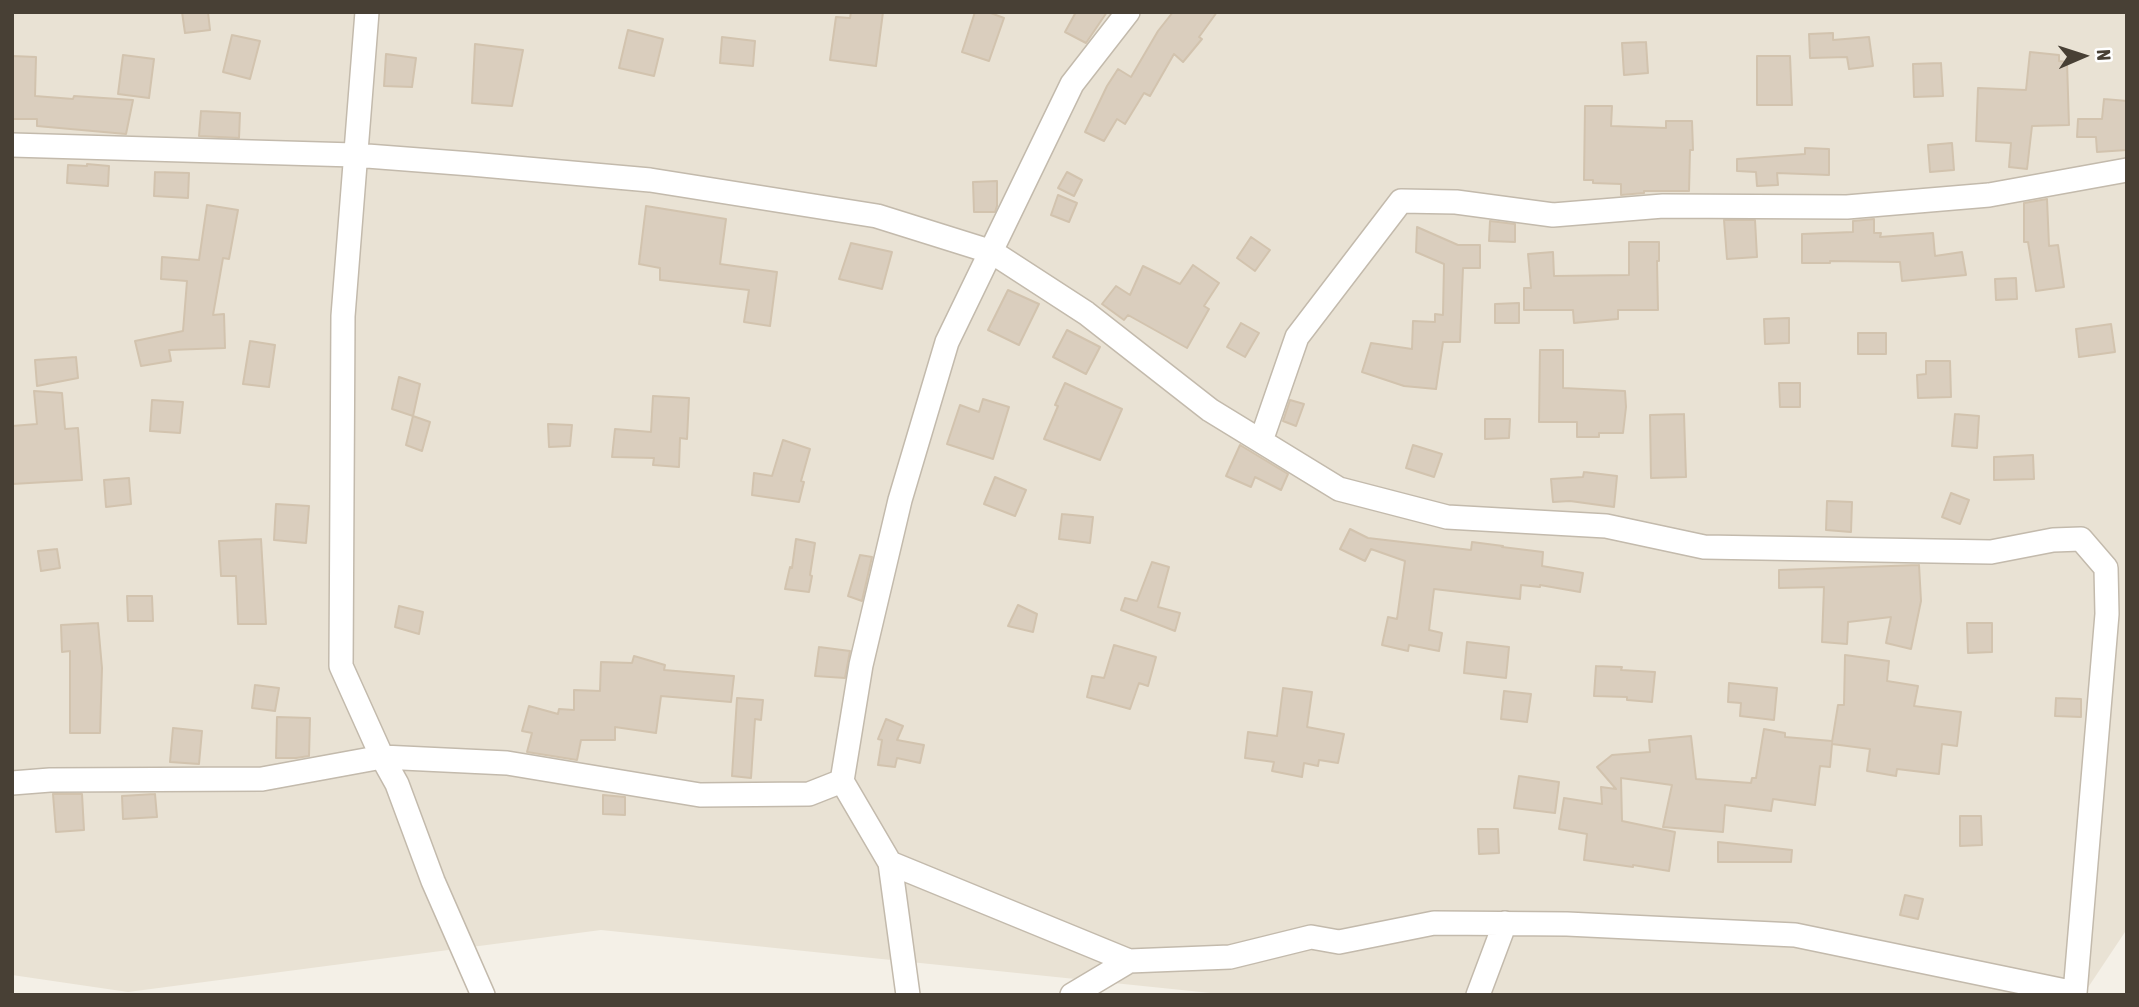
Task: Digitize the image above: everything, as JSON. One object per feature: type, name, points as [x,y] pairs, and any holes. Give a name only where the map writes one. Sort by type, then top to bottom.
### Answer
[{"type":"street","points":[[367,12],[343,316],[341,666],[397,784],[433,881],[483,995]]},
{"type":"street","points":[[908,995],[890,863],[842,781],[861,665],[900,499],[947,342],[1072,84],[1128,12]]},
{"type":"street","points":[[12,145],[354,155],[650,180],[877,216],[992,252],[1086,313],[1210,410],[1339,489],[1447,517],[1606,526],[1704,547],[1991,552],[2053,540],[2081,539],[2106,568],[2107,614],[2085,994],[1796,935],[1567,924],[1434,923],[1339,942],[1311,937],[1230,957],[1129,961],[890,863]]},
{"type":"street","points":[[1261,441],[1297,337],[1401,201],[1456,202],[1553,215],[1663,206],[1847,207],[1989,195],[2127,170]]},
{"type":"street","points":[[12,783],[50,780],[262,779],[382,757],[507,763],[700,795],[809,794],[842,781]]},
{"type":"street","points":[[1478,995],[1505,923]]},
{"type":"street","points":[[1072,995],[1129,961]]},
{"type":"shaded area","points":[[12,12],[2127,12],[2127,929],[2083,995],[1230,995],[601,930],[128,992],[12,975]]},
{"type":"building","points":[[182,12],[208,12],[210,30],[185,33]]},
{"type":"building","points":[[851,12],[883,12],[876,66],[830,60],[836,17],[850,18]]},
{"type":"building","points":[[975,12],[988,12],[1004,18],[989,61],[962,52]]},
{"type":"building","points":[[1076,12],[1107,12],[1086,43],[1065,32]]},
{"type":"building","points":[[1173,12],[1217,12],[1199,37],[1202,39],[1183,62],[1174,54],[1150,96],[1144,93],[1125,124],[1117,119],[1104,141],[1085,132],[1118,69],[1131,77],[1158,31]]},
{"type":"building","points":[[628,30],[663,39],[654,76],[619,68]]},
{"type":"building","points":[[1833,33],[1833,40],[1869,37],[1873,66],[1849,69],[1847,57],[1810,58],[1809,34]]},
{"type":"building","points":[[232,35],[260,41],[250,79],[223,72]]},
{"type":"building","points":[[722,37],[755,41],[753,66],[720,63]]},
{"type":"building","points":[[1646,42],[1648,73],[1624,75],[1622,43]]},
{"type":"building","points":[[475,44],[523,50],[512,106],[472,103]]},
{"type":"building","points":[[2030,52],[2059,55],[2059,61],[2067,62],[2069,125],[2032,126],[2027,169],[2009,167],[2011,143],[1976,141],[1978,88],[2026,90]]},
{"type":"building","points":[[386,54],[416,58],[412,87],[384,86]]},
{"type":"building","points":[[123,55],[154,59],[149,98],[118,94]]},
{"type":"building","points":[[12,56],[36,57],[35,96],[133,100],[126,134],[37,126],[37,119],[12,119]]},
{"type":"building","points":[[1757,56],[1790,56],[1792,105],[1757,105]]},
{"type":"building","points":[[1941,63],[1943,96],[1914,97],[1913,64]]},
{"type":"building","points":[[2104,99],[2127,101],[2127,150],[2097,152],[2096,137],[2077,137],[2078,119],[2102,119]]},
{"type":"building","points":[[1585,106],[1612,106],[1611,126],[1666,128],[1666,121],[1692,121],[1693,150],[1690,150],[1689,191],[1644,191],[1621,195],[1621,184],[1584,180]]},
{"type":"building","points":[[201,111],[240,113],[239,138],[199,136]]},
{"type":"building","points":[[1952,143],[1954,170],[1930,172],[1928,145]]},
{"type":"building","points":[[1805,148],[1829,149],[1829,175],[1777,173],[1778,185],[1757,186],[1756,172],[1737,171],[1737,159],[1805,154]]},
{"type":"building","points":[[68,165],[109,166],[108,186],[67,183]]},
{"type":"building","points":[[155,172],[189,173],[188,198],[154,196]]},
{"type":"building","points":[[1067,172],[1082,180],[1074,196],[1058,188]]},
{"type":"building","points":[[997,181],[995,212],[974,212],[973,182]]},
{"type":"building","points":[[1058,195],[1077,203],[1069,222],[1051,215]]},
{"type":"building","points":[[2047,199],[2049,246],[2058,245],[2064,287],[2036,291],[2028,242],[2024,242],[2024,203]]},
{"type":"building","points":[[207,205],[238,210],[229,259],[223,258],[213,315],[224,314],[225,348],[169,350],[171,361],[141,366],[135,341],[183,331],[187,281],[161,279],[162,257],[199,260]]},
{"type":"building","points":[[646,206],[726,219],[720,264],[777,272],[770,326],[744,322],[749,290],[660,280],[660,268],[639,264]]},
{"type":"building","points":[[1874,219],[1874,233],[1881,233],[1880,237],[1933,233],[1935,256],[1962,252],[1966,275],[1902,281],[1900,262],[1802,263],[1802,234],[1853,232],[1853,221]]},
{"type":"building","points":[[1724,220],[1755,220],[1757,257],[1727,259]]},
{"type":"building","points":[[1490,221],[1515,224],[1515,242],[1489,241]]},
{"type":"building","points":[[1417,227],[1458,245],[1480,245],[1480,268],[1463,268],[1460,342],[1443,342],[1436,389],[1404,386],[1362,372],[1371,343],[1412,349],[1413,321],[1435,322],[1435,314],[1443,315],[1444,264],[1416,252]]},
{"type":"building","points":[[1251,237],[1270,250],[1255,271],[1237,258]]},
{"type":"building","points":[[1629,242],[1659,242],[1658,310],[1618,310],[1618,319],[1574,323],[1573,310],[1524,310],[1524,288],[1531,288],[1528,254],[1553,252],[1554,276],[1629,275]]},
{"type":"building","points":[[851,243],[892,252],[882,289],[839,279]]},
{"type":"building","points":[[1193,265],[1219,283],[1204,306],[1209,309],[1187,348],[1128,315],[1124,320],[1102,304],[1116,286],[1130,295],[1143,266],[1180,284]]},
{"type":"building","points":[[2016,278],[2017,299],[1996,300],[1995,279]]},
{"type":"building","points":[[1008,290],[1039,304],[1019,345],[988,330]]},
{"type":"building","points":[[1519,303],[1519,323],[1495,323],[1495,304]]},
{"type":"building","points":[[1789,318],[1789,343],[1765,344],[1764,319]]},
{"type":"building","points":[[1241,323],[1259,333],[1245,357],[1227,347]]},
{"type":"building","points":[[2111,324],[2115,352],[2079,357],[2076,329]]},
{"type":"building","points":[[1067,330],[1100,347],[1086,374],[1053,357]]},
{"type":"building","points":[[1858,333],[1886,333],[1886,354],[1858,354]]},
{"type":"building","points":[[250,341],[275,345],[269,387],[243,384]]},
{"type":"building","points":[[1540,350],[1563,350],[1563,388],[1625,391],[1623,433],[1577,437],[1577,422],[1539,422]]},
{"type":"building","points":[[76,357],[78,378],[37,386],[35,360]]},
{"type":"building","points":[[1926,361],[1950,361],[1951,397],[1918,398],[1917,375],[1926,374]]},
{"type":"building","points":[[399,377],[420,384],[413,416],[392,409]]},
{"type":"building","points":[[1065,383],[1122,409],[1100,460],[1044,439]]},
{"type":"building","points":[[1779,383],[1800,383],[1800,407],[1780,407]]},
{"type":"building","points":[[34,391],[62,393],[65,429],[78,428],[82,480],[12,484],[12,426],[37,424]]},
{"type":"building","points":[[653,396],[689,398],[687,439],[680,438],[679,467],[653,465],[654,458],[612,457],[615,429],[651,432]]},
{"type":"building","points":[[983,399],[1009,407],[993,459],[947,444],[960,405],[979,412]]},
{"type":"building","points":[[152,400],[183,402],[180,433],[150,431]]},
{"type":"building","points":[[1290,400],[1304,404],[1296,426],[1283,421]]},
{"type":"building","points":[[1684,414],[1686,477],[1651,478],[1650,415]]},
{"type":"building","points":[[1955,414],[1979,416],[1977,448],[1952,446]]},
{"type":"building","points":[[413,416],[430,422],[422,451],[406,445]]},
{"type":"building","points":[[1485,419],[1510,419],[1509,438],[1485,439]]},
{"type":"building","points":[[548,424],[572,425],[570,446],[549,447]]},
{"type":"building","points":[[783,440],[810,449],[801,481],[804,482],[799,502],[752,495],[754,473],[772,476]]},
{"type":"building","points":[[1240,445],[1288,474],[1281,490],[1255,477],[1251,487],[1226,476]]},
{"type":"building","points":[[1413,445],[1442,454],[1434,477],[1406,468]]},
{"type":"building","points":[[2033,455],[2034,479],[1994,480],[1994,457]]},
{"type":"building","points":[[1584,472],[1617,476],[1614,507],[1570,501],[1553,502],[1551,479],[1583,477]]},
{"type":"building","points":[[995,477],[1026,490],[1015,516],[984,504]]},
{"type":"building","points":[[129,478],[131,504],[106,507],[104,480]]},
{"type":"building","points":[[1951,493],[1969,500],[1960,524],[1942,517]]},
{"type":"building","points":[[1827,501],[1852,502],[1851,532],[1826,530]]},
{"type":"building","points":[[276,504],[309,506],[306,543],[274,540]]},
{"type":"building","points":[[1062,514],[1093,517],[1090,543],[1059,539]]},
{"type":"building","points":[[1350,529],[1368,538],[1471,550],[1472,542],[1543,552],[1542,566],[1583,573],[1580,592],[1540,585],[1521,585],[1520,599],[1434,589],[1429,630],[1442,633],[1439,651],[1409,645],[1408,651],[1382,645],[1388,617],[1397,619],[1405,561],[1371,549],[1365,561],[1340,549]]},
{"type":"building","points":[[261,539],[266,624],[238,624],[236,576],[221,576],[219,541]]},
{"type":"building","points":[[796,539],[815,543],[809,592],[785,589],[790,567],[792,568]]},
{"type":"building","points":[[57,549],[60,568],[41,571],[38,551]]},
{"type":"building","points":[[860,555],[872,557],[862,601],[848,596]]},
{"type":"building","points":[[1152,562],[1169,567],[1158,607],[1180,613],[1175,631],[1121,610],[1125,598],[1137,601]]},
{"type":"building","points":[[1919,565],[1921,601],[1911,649],[1886,643],[1891,617],[1848,622],[1847,644],[1822,642],[1824,587],[1779,588],[1779,570]]},
{"type":"building","points":[[127,596],[152,596],[153,621],[128,621]]},
{"type":"building","points":[[1018,605],[1037,614],[1033,632],[1008,626]]},
{"type":"building","points":[[399,606],[423,612],[419,634],[395,627]]},
{"type":"building","points":[[98,623],[102,668],[100,733],[70,733],[70,651],[62,652],[61,625]]},
{"type":"building","points":[[1967,623],[1992,623],[1992,652],[1968,653]]},
{"type":"building","points":[[1467,642],[1509,647],[1506,678],[1464,673]]},
{"type":"building","points":[[1114,645],[1156,657],[1148,686],[1139,683],[1130,709],[1087,697],[1092,676],[1104,678]]},
{"type":"building","points":[[819,647],[850,651],[845,678],[815,676]]},
{"type":"building","points":[[1845,655],[1889,661],[1887,681],[1918,686],[1914,706],[1961,712],[1957,746],[1942,744],[1939,774],[1897,769],[1896,776],[1867,771],[1870,749],[1832,744],[1830,767],[1820,766],[1815,805],[1773,799],[1771,811],[1725,805],[1723,832],[1663,827],[1672,785],[1621,778],[1622,821],[1675,832],[1669,871],[1584,860],[1587,834],[1559,829],[1564,798],[1602,804],[1601,787],[1616,789],[1597,767],[1612,755],[1650,752],[1649,740],[1691,736],[1696,779],[1751,783],[1752,778],[1756,778],[1764,729],[1785,733],[1785,737],[1832,742],[1838,705],[1844,705]]},
{"type":"building","points":[[634,656],[665,665],[664,670],[734,676],[731,702],[661,696],[656,733],[615,727],[615,740],[581,740],[577,760],[527,752],[532,733],[522,731],[529,706],[558,714],[559,709],[574,710],[574,690],[600,691],[601,662],[632,663]]},
{"type":"building","points":[[1596,666],[1655,672],[1652,702],[1627,700],[1627,697],[1594,696]]},
{"type":"building","points":[[1729,683],[1777,688],[1774,720],[1740,716],[1741,703],[1728,702]]},
{"type":"building","points":[[255,685],[279,688],[275,711],[252,708]]},
{"type":"building","points":[[1283,688],[1312,692],[1307,727],[1344,734],[1338,763],[1319,760],[1318,766],[1304,763],[1302,777],[1272,771],[1274,762],[1245,758],[1248,732],[1277,736]]},
{"type":"building","points":[[1504,691],[1531,694],[1527,722],[1501,719]]},
{"type":"building","points":[[737,698],[763,700],[761,720],[755,719],[751,778],[732,776]]},
{"type":"building","points":[[2056,698],[2081,699],[2081,717],[2055,716]]},
{"type":"building","points":[[277,717],[310,718],[309,756],[276,758]]},
{"type":"building","points":[[886,719],[903,726],[897,740],[924,745],[920,763],[897,758],[895,767],[878,765],[882,740],[878,739]]},
{"type":"building","points":[[173,728],[202,731],[199,764],[170,762]]},
{"type":"building","points":[[1519,776],[1559,782],[1555,813],[1514,808]]},
{"type":"building","points":[[53,794],[82,794],[84,830],[56,832]]},
{"type":"building","points":[[155,794],[157,817],[123,819],[122,796]]},
{"type":"building","points":[[603,795],[625,797],[625,815],[603,814]]},
{"type":"building","points":[[1960,816],[1981,816],[1982,845],[1960,846]]},
{"type":"building","points":[[1478,829],[1498,829],[1499,853],[1479,854]]},
{"type":"building","points":[[1718,842],[1792,850],[1791,862],[1718,862]]},
{"type":"building","points":[[1905,895],[1923,899],[1918,919],[1900,915]]}]
